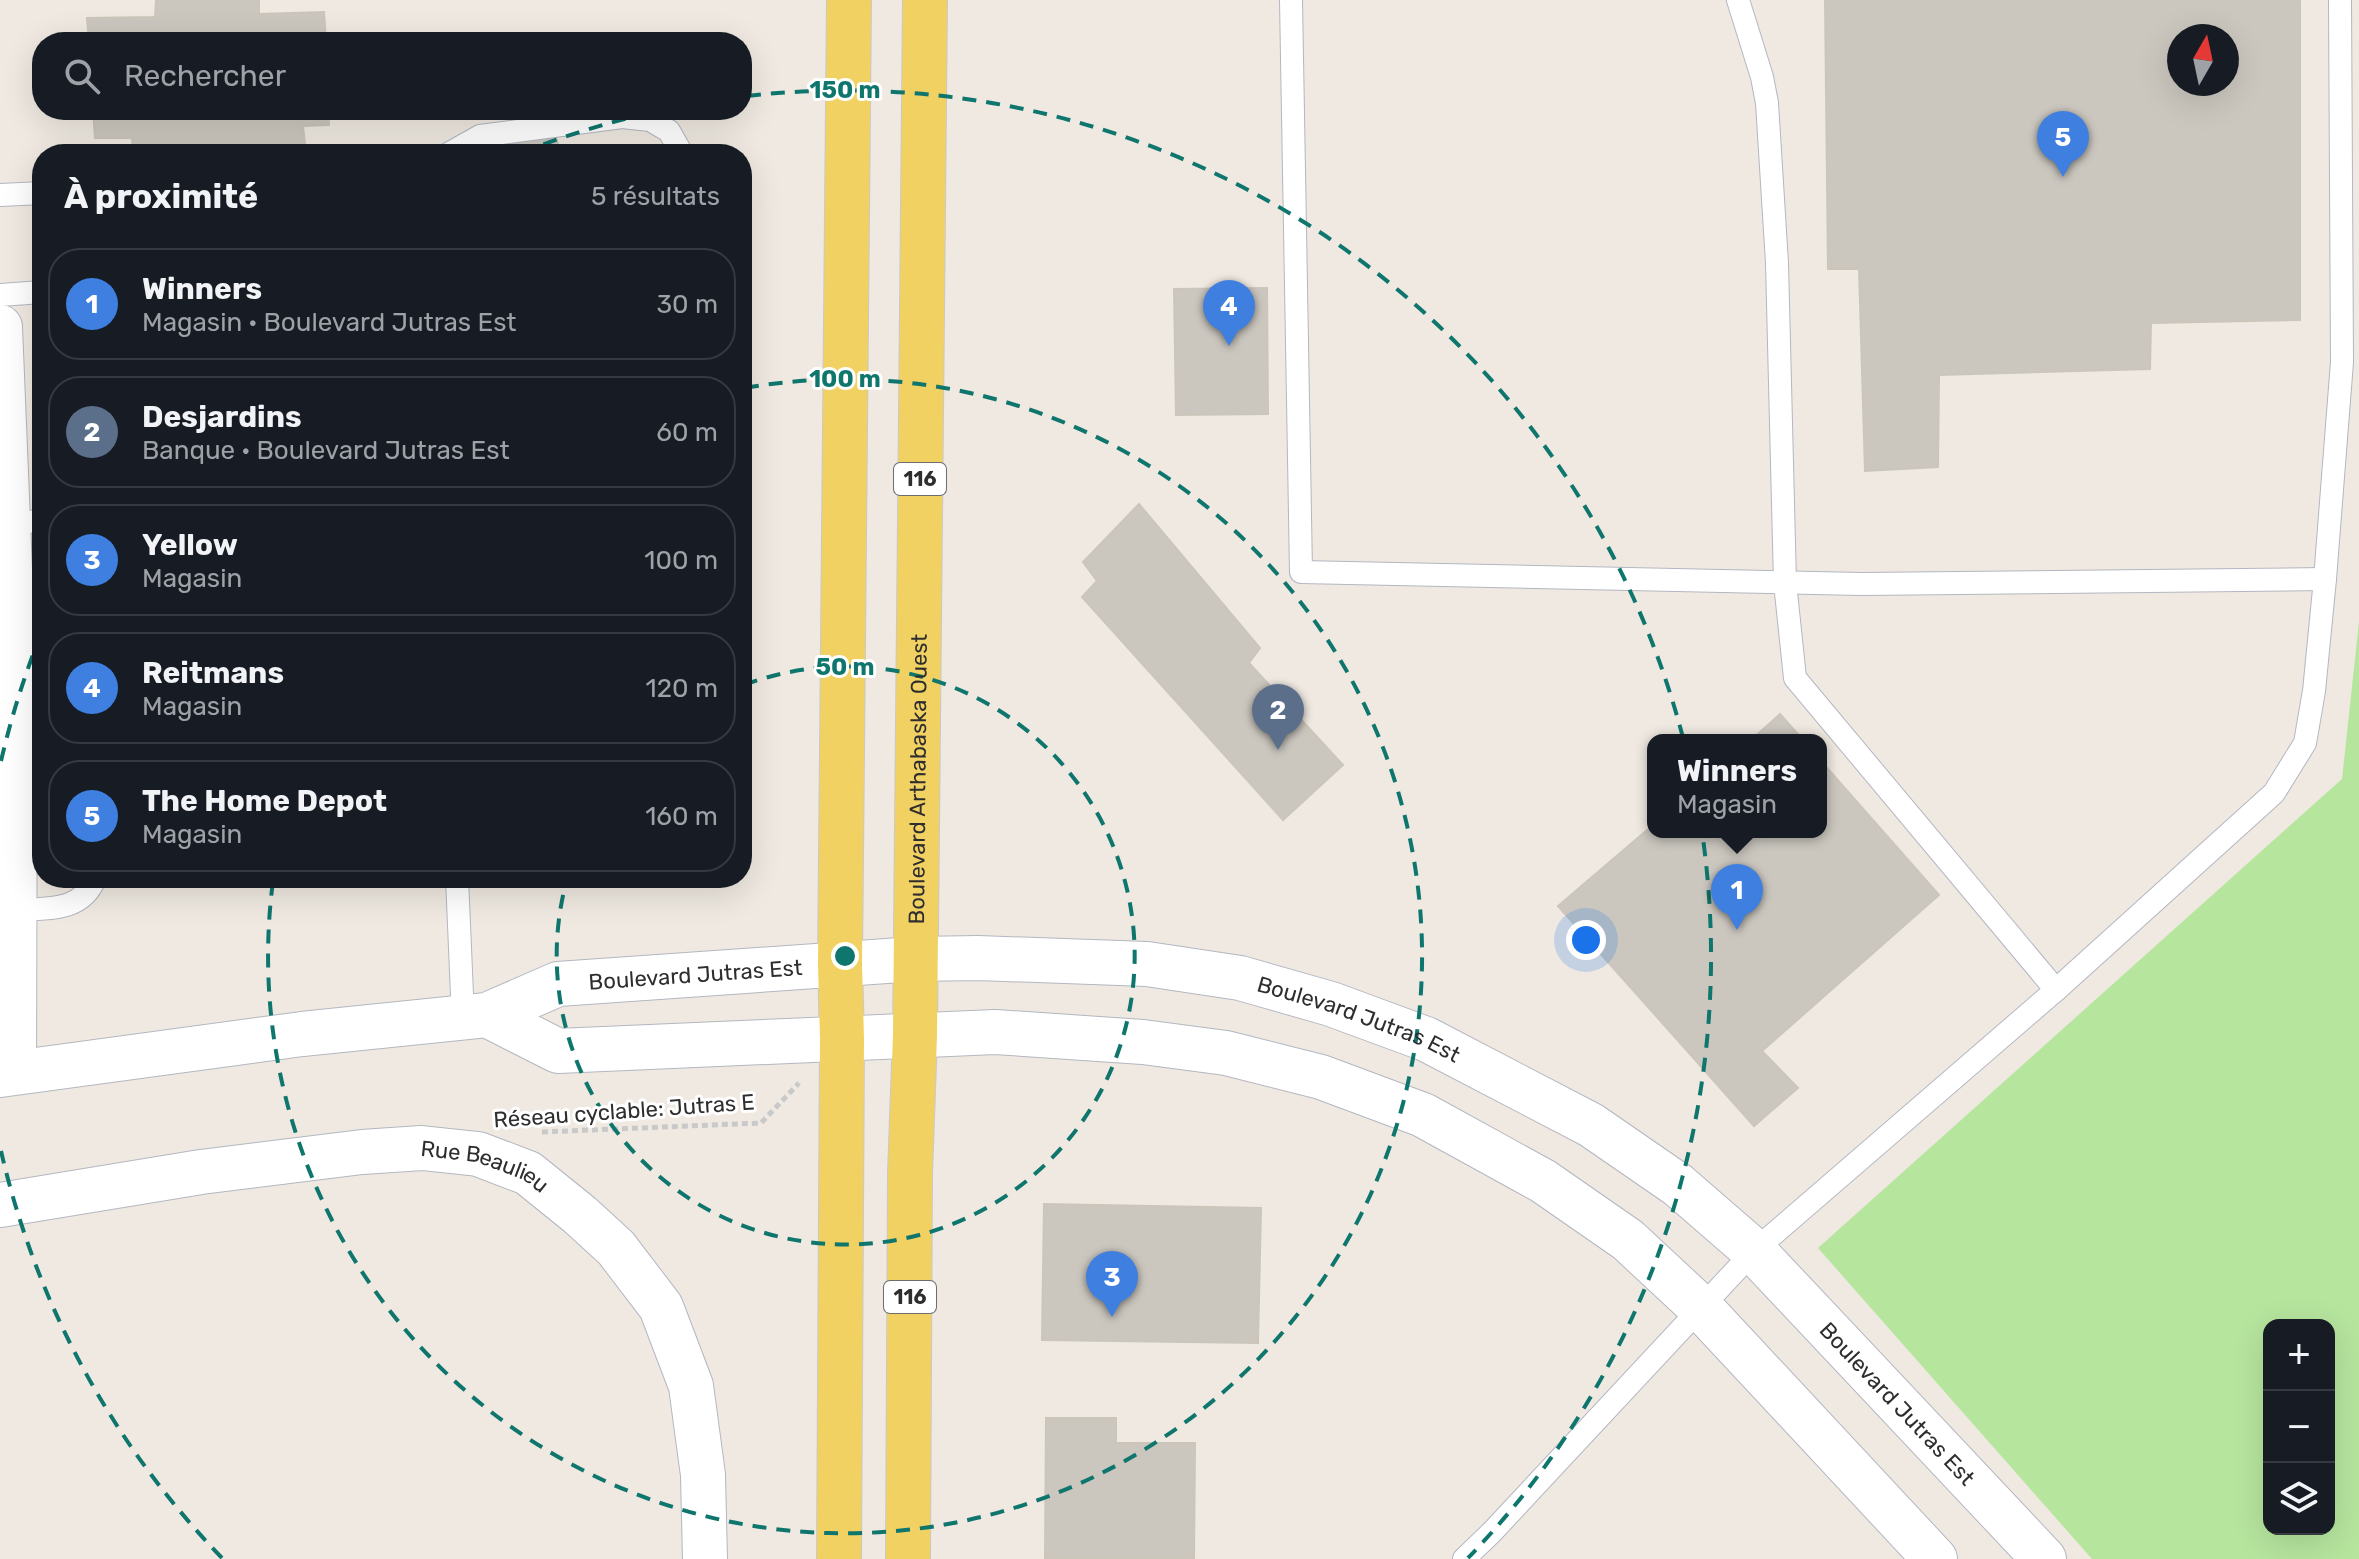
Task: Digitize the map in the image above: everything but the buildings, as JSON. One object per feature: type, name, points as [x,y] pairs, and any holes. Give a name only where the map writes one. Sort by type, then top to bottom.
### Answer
[{"type":"main road","points":[[839,1559],[840,964],[849,0]]},
{"type":"main road","name":"Boulevard Arthabaska Ouest","points":[[908,1559],[925,0]]},
{"type":"main road","points":[[0,327],[2,419],[25,522],[7,787],[14,910],[7,1074]]},
{"type":"main road","name":"Boulevard Jutras Est","points":[[7,1074],[302,1034],[475,1016],[558,984],[915,959],[978,958],[1147,964],[1240,978],[1331,1004],[1426,1039],[1591,1125],[1678,1185],[1754,1251],[2044,1559]]},
{"type":"main road","points":[[475,1016],[558,1051],[995,1032],[1143,1042],[1226,1053],[1321,1077],[1423,1115],[1543,1181],[1628,1240],[1701,1308],[1935,1559]]},
{"type":"main road","name":"Rue Beaulieu","points":[[0,1205],[201,1172],[362,1152],[422,1148],[478,1154],[528,1173],[616,1248],[661,1307],[691,1386],[703,1475],[705,1559]]},
{"type":"lane","points":[[1291,0],[1301,572],[1862,584],[2325,579]]},
{"type":"lane","points":[[1738,0],[1767,103],[1777,263],[1785,583],[1795,678],[2056,990]]},
{"type":"lane","points":[[1464,1559],[1754,1251],[2056,990],[2274,793],[2305,743],[2314,691],[2325,579],[2342,362],[2340,0]]},
{"type":"lane","points":[[466,144],[480,136],[600,120]]},
{"type":"lane","points":[[650,120],[669,131],[676,144]]},
{"type":"lane","points":[[0,195],[32,193]]},
{"type":"lane","points":[[0,295],[32,293]]},
{"type":"lane","points":[[14,910],[65,907],[82,899],[89,888]]},
{"type":"lane","points":[[458,888],[475,1016]]},
{"type":"lane","points":[[1491,1559],[1492,1532]]},
{"type":"path","name":"Réseau cyclable: Jutras E","points":[[533,1132],[761,1123],[842,1039]]},
{"type":"green space","points":[[2359,622],[2359,1559],[2092,1559],[1818,1248],[2342,779]]},
{"type":"place","name":"The Home Depot","points":[[2063,177]]},
{"type":"place","name":"Reitmans","points":[[1229,346]]},
{"type":"place","name":"Desjardins","points":[[1278,750]]},
{"type":"place","name":"Winners","points":[[1737,930]]},
{"type":"place","name":"Yellow","points":[[1112,1317]]}]
